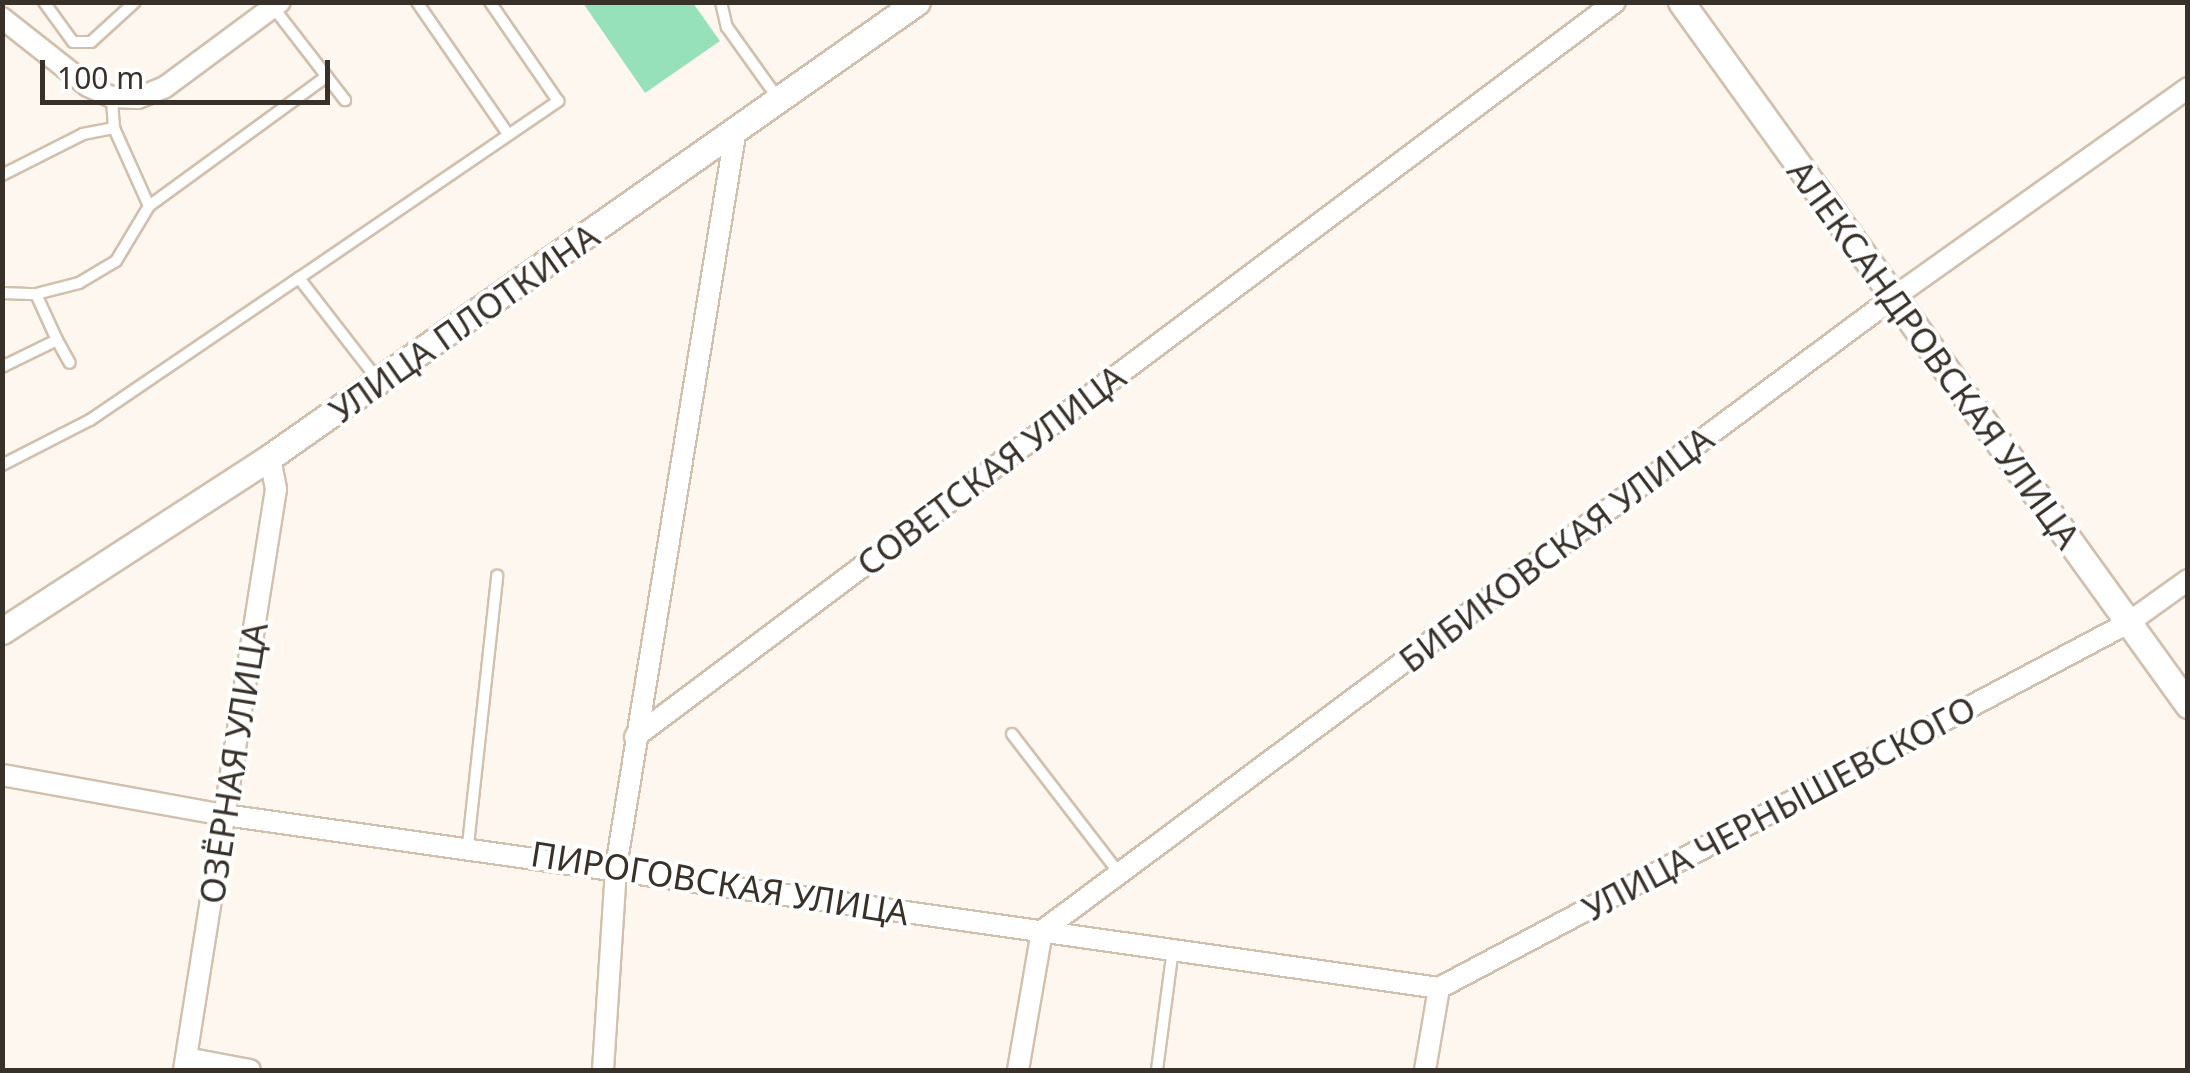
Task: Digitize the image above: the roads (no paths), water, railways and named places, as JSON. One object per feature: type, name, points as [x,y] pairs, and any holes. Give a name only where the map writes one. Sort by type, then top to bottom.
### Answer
[{"type":"street","name":"УЛИЦА ПЛОТКИНА","points":[[2,631],[270,457],[734,135],[917,2]]},
{"type":"street","name":"СОВЕТСКАЯ УЛИЦА","points":[[635,738],[1615,2]]},
{"type":"street","name":"АЛЕКСАНДРОВСКАЯ УЛИЦА","points":[[1681,2],[2188,705]]},
{"type":"street","points":[[2,18],[112,98],[138,98],[165,86],[277,5]]},
{"type":"street","name":"БИБИКОВСКАЯ УЛИЦА","points":[[1042,932],[1894,297],[2188,88]]},
{"type":"street","points":[[603,1070],[616,867],[734,135]]},
{"type":"street","name":"ОЗЁРНАЯ УЛИЦА","points":[[185,1064],[276,488],[270,457]]},
{"type":"street","name":"УЛИЦА ЧЕРНЫШЕВСКОГО","points":[[1439,988],[2128,624],[2188,580]]},
{"type":"street","name":"ПИРОГОВСКАЯ УЛИЦА","points":[[2,775],[225,815],[468,845],[1439,988]]},
{"type":"street","points":[[1018,1070],[1042,932]]},
{"type":"street","points":[[1425,1070],[1439,988]]},
{"type":"street","points":[[185,1064],[250,1070]]},
{"type":"lane","points":[[44,2],[73,42],[90,42],[135,2]]},
{"type":"lane","points":[[418,2],[508,134]]},
{"type":"lane","points":[[2,466],[90,420],[558,101],[490,2]]},
{"type":"lane","points":[[721,2],[727,27],[780,102]]},
{"type":"lane","points":[[277,5],[345,100]]},
{"type":"lane","points":[[2,293],[36,294],[79,282],[116,262],[149,206],[327,76]]},
{"type":"lane","points":[[112,98],[114,128],[149,206]]},
{"type":"lane","points":[[2,175],[83,134],[114,128]]},
{"type":"lane","points":[[299,278],[379,381]]},
{"type":"lane","points":[[36,294],[70,363]]},
{"type":"lane","points":[[2,367],[57,340]]},
{"type":"lane","points":[[468,845],[498,576]]},
{"type":"lane","points":[[1012,734],[1120,874]]},
{"type":"lane","points":[[1156,1070],[1173,948]]}]
